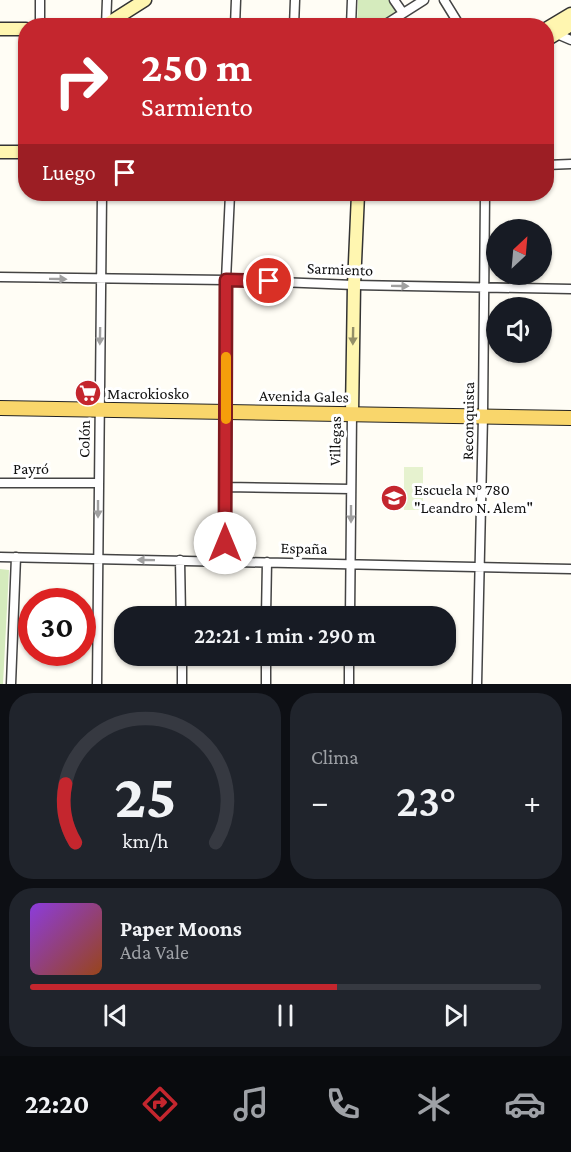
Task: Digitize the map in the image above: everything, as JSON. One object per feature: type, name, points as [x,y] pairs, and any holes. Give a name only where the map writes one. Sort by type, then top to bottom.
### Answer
[{"type":"main road","points":[[116,18],[145,0]]},
{"type":"main road","points":[[554,29],[571,14]]},
{"type":"main road","points":[[554,31],[571,25]]},
{"type":"main road","points":[[0,28],[18,29]]},
{"type":"main road","points":[[0,152],[18,152]]},
{"type":"main road","name":"Villegas","points":[[352,413],[358,201]]},
{"type":"main road","name":"Avenida Gales","points":[[0,408],[571,418]]},
{"type":"street","points":[[40,0],[40,18]]},
{"type":"street","points":[[106,18],[107,0]]},
{"type":"street","points":[[235,18],[236,0]]},
{"type":"street","points":[[294,18],[295,0]]},
{"type":"street","points":[[351,18],[352,0]]},
{"type":"street","points":[[394,0],[403,13]]},
{"type":"street","points":[[395,18],[424,0]]},
{"type":"street","points":[[444,0],[454,18]]},
{"type":"street","points":[[554,34],[571,40]]},
{"type":"street","points":[[554,165],[571,164]]},
{"type":"street","name":"Colón","points":[[97,684],[102,201]]},
{"type":"street","points":[[225,561],[226,280],[230,201]]},
{"type":"street","name":"Reconquista","points":[[477,684],[485,201]]},
{"type":"street","name":"Sarmiento","points":[[0,277],[571,289]]},
{"type":"street","name":"Villegas","points":[[350,606],[352,413]]},
{"type":"street","name":"Payró","points":[[0,483],[98,483]]},
{"type":"street","points":[[225,487],[351,489]]},
{"type":"street","name":"España","points":[[0,557],[571,569]]},
{"type":"street","points":[[11,684],[16,557]]},
{"type":"street","points":[[180,560],[181,606]]},
{"type":"street","points":[[266,606],[267,562]]},
{"type":"street","points":[[182,666],[182,684]]},
{"type":"street","points":[[266,666],[266,684]]},
{"type":"street","points":[[349,666],[349,684]]},
{"type":"green space","points":[[358,0],[391,0],[396,8],[395,13],[388,18],[357,18]]},
{"type":"green space","points":[[404,467],[423,467],[423,510],[404,510]]},
{"type":"green space","points":[[0,569],[9,570],[3,684],[0,684]]},
{"type":"slow traffic","points":[[226,357],[226,419]]},
{"type":"place","name":"Macrokiosko","points":[[88,393]]},
{"type":"place","name":"Escuela N° 780 \"Leandro N. Alem\"","points":[[394,498]]},
{"type":"route","points":[[225,543],[226,280],[269,281]]}]
